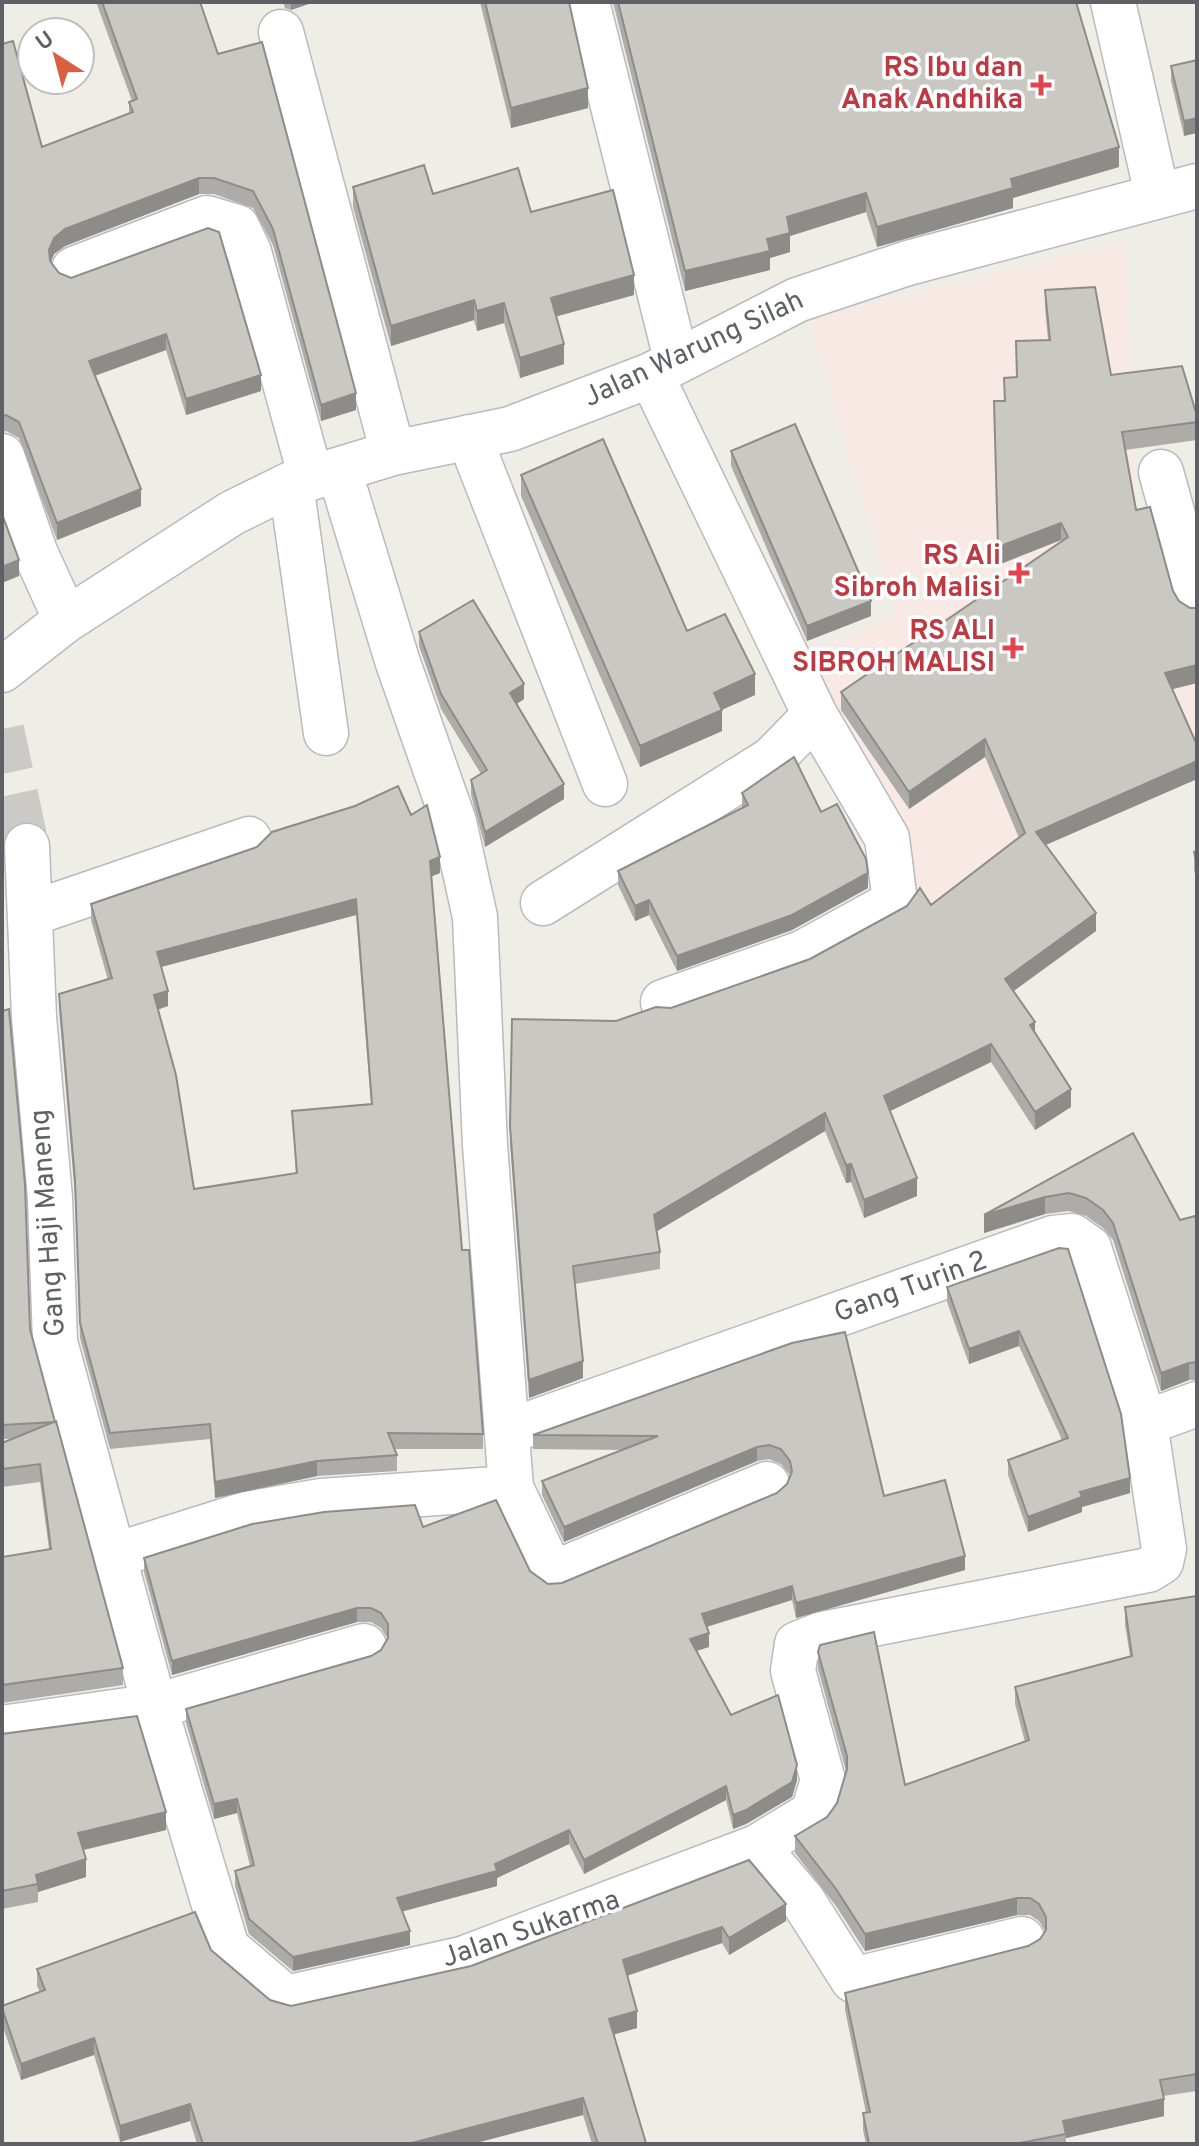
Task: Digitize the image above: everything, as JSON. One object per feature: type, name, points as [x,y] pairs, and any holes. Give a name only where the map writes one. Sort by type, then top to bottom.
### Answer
[{"type":"street","points":[[587,2],[664,367],[815,715],[887,838],[895,902],[802,953],[663,1002]]},
{"type":"street","points":[[1113,2],[1177,190]]},
{"type":"street","points":[[281,32],[393,453]]},
{"type":"street","name":"Jalan Warung Silah","points":[[2,670],[66,620],[232,513],[314,478],[393,453],[510,429],[664,367],[797,300],[908,263],[1177,190]]},
{"type":"street","points":[[74,269],[207,218],[237,227],[249,252],[314,478],[398,663],[454,822],[475,917],[485,1145],[511,1488],[552,1574],[767,1484]]},
{"type":"street","points":[[469,437],[605,784]]},
{"type":"street","points":[[2,456],[35,552],[66,620]]},
{"type":"street","points":[[1161,472],[1197,602]]},
{"type":"street","points":[[314,478],[326,733]]},
{"type":"street","points":[[543,903],[772,759],[815,715]]},
{"type":"street","points":[[30,914],[249,839]]},
{"type":"street","name":"Gang Haji Maneng","points":[[27,846],[34,1017],[50,1198],[55,1342],[156,1708]]},
{"type":"street","name":"Gang Turin 2","points":[[507,1432],[1053,1238],[1072,1236],[1089,1248],[1145,1423]]},
{"type":"street","points":[[1022,1939],[853,1980],[803,1901],[757,1847],[813,1813],[823,1780],[793,1671],[797,1644],[822,1634],[1148,1570],[1161,1562],[1164,1549],[1145,1423],[1197,1404]]},
{"type":"street","points":[[116,1555],[187,1530],[291,1506],[511,1488]]},
{"type":"street","points":[[2,1728],[156,1708],[364,1646]]},
{"type":"street","name":"Jalan Sukarma","points":[[156,1708],[227,1948],[286,1998],[462,1959],[757,1847]]},
{"type":"shaded area","name":"RS Ali Sibroh Malisi","points":[[1124,241],[1138,533],[1197,679],[1197,738],[1060,810],[931,904],[771,672],[896,614],[809,319]]},
{"type":"building","points":[[102,2],[200,2],[218,54],[262,42],[356,393],[321,405],[273,229],[253,191],[214,178],[199,178],[65,229],[54,238],[49,250],[50,261],[59,273],[71,278],[208,228],[219,232],[261,375],[186,399],[166,334],[89,361],[141,489],[57,523],[19,422],[2,416],[2,44],[13,41],[16,96],[28,96],[42,147],[133,112],[129,102],[137,99]]},
{"type":"building","points":[[485,2],[569,2],[588,88],[511,108]]},
{"type":"building","points":[[618,2],[1076,2],[1119,147],[1011,179],[1013,188],[877,227],[866,193],[787,217],[790,233],[767,239],[770,251],[685,271]]},
{"type":"building","points":[[1197,60],[1197,118],[1184,121],[1171,66]]},
{"type":"building","points":[[424,165],[433,194],[518,168],[531,212],[613,190],[634,275],[551,298],[564,344],[520,358],[504,303],[477,311],[474,300],[391,326],[353,187]]},
{"type":"building","points":[[1095,287],[1111,375],[1182,366],[1197,416],[1197,422],[1122,432],[1136,510],[1150,507],[1173,591],[1179,601],[1190,608],[1197,608],[1197,665],[1165,673],[1197,745],[1197,761],[1036,832],[1096,913],[1005,979],[1035,1022],[1030,1025],[1071,1089],[1035,1112],[991,1044],[884,1096],[917,1178],[864,1200],[851,1164],[846,1165],[825,1113],[654,1215],[660,1252],[573,1266],[583,1361],[529,1380],[510,1126],[512,1019],[616,1021],[656,1007],[671,1008],[810,959],[907,906],[920,888],[931,905],[1025,833],[985,739],[909,792],[841,692],[1068,537],[1061,523],[998,547],[994,401],[1005,401],[1004,378],[1017,377],[1016,341],[1050,340],[1045,290]]},
{"type":"building","points":[[795,424],[871,601],[807,626],[731,451]]},
{"type":"building","points":[[603,439],[687,631],[725,614],[755,674],[714,693],[722,710],[640,746],[521,475]]},
{"type":"building","points":[[2,514],[19,560],[2,567]]},
{"type":"building","points":[[473,600],[524,684],[510,693],[564,784],[485,832],[471,780],[487,770],[441,694],[419,632]]},
{"type":"building","points":[[794,757],[821,812],[837,804],[866,859],[868,873],[792,915],[677,956],[649,900],[635,906],[618,871],[748,805],[742,793]]},
{"type":"building","points":[[398,786],[411,815],[427,805],[440,857],[430,861],[462,1250],[469,1250],[483,1434],[388,1433],[397,1455],[317,1461],[215,1482],[210,1424],[110,1433],[80,1323],[75,1180],[59,994],[112,978],[91,904],[257,847],[272,832],[355,806]],"holes":[[[356,899],[372,1104],[292,1111],[297,1173],[194,1189],[176,1075],[154,995],[168,991],[157,952]]]},
{"type":"building","points":[[9,1009],[25,1185],[30,1329],[55,1422],[2,1425],[2,1011]]},
{"type":"building","points":[[1133,1133],[1180,1220],[1195,1216],[1197,1223],[1197,1362],[1161,1373],[1113,1223],[1103,1210],[1086,1198],[1069,1193],[984,1215]]},
{"type":"building","points":[[1059,1248],[1068,1249],[1121,1414],[1130,1478],[1080,1492],[1082,1497],[1028,1517],[1008,1460],[1068,1438],[1019,1331],[969,1349],[947,1287]]},
{"type":"building","points":[[845,1332],[884,1496],[945,1480],[965,1556],[796,1603],[792,1586],[702,1614],[709,1633],[690,1639],[731,1715],[778,1695],[797,1765],[792,1782],[733,1815],[726,1786],[584,1860],[569,1830],[495,1864],[497,1871],[397,1898],[410,1931],[293,1957],[249,1919],[235,1871],[254,1865],[237,1799],[214,1804],[186,1709],[371,1656],[381,1650],[388,1638],[388,1624],[381,1613],[371,1608],[357,1608],[172,1661],[144,1558],[252,1524],[324,1512],[415,1505],[423,1527],[496,1500],[530,1571],[548,1584],[562,1583],[777,1493],[787,1484],[792,1472],[790,1461],[781,1449],[769,1445],[757,1447],[564,1527],[542,1481],[658,1436],[533,1435],[792,1343]]},
{"type":"building","points":[[56,1421],[123,1668],[2,1685],[2,1557],[51,1549],[40,1464],[2,1469],[2,1443]]},
{"type":"building","points":[[1197,1596],[1197,2074],[1160,2080],[1164,2099],[1063,2121],[1066,2134],[1015,2144],[869,2144],[863,2113],[870,2112],[845,1993],[1028,1946],[1040,1939],[1046,1930],[1046,1917],[1039,1904],[1030,1898],[1017,1898],[865,1934],[836,1889],[795,1836],[827,1817],[837,1803],[847,1769],[847,1756],[818,1652],[820,1645],[874,1632],[905,1785],[1029,1740],[1015,1687],[1132,1656],[1125,1607]]},
{"type":"building","points":[[137,1716],[166,1812],[78,1833],[86,1859],[36,1875],[38,1884],[2,1891],[2,1734]]},
{"type":"building","points":[[749,1860],[786,1904],[729,1938],[722,1927],[623,1960],[637,2011],[609,2019],[646,2143],[643,2144],[598,2144],[583,2098],[408,2144],[203,2144],[190,2104],[120,2126],[94,2038],[21,2064],[2,2008],[45,1990],[37,1969],[195,1912],[211,1950],[270,2000],[291,2006],[471,1966]]},
{"type":"tunnel","points":[[2,729],[27,846]]},
{"type":"place","name":"RS Ibu dan Anak Andhika","points":[[1041,85]]},
{"type":"place","name":"RS Ali Sibroh Malisi","points":[[1019,573]]},
{"type":"place","name":"RS ALI SIBROH MALISI","points":[[1013,648]]}]
